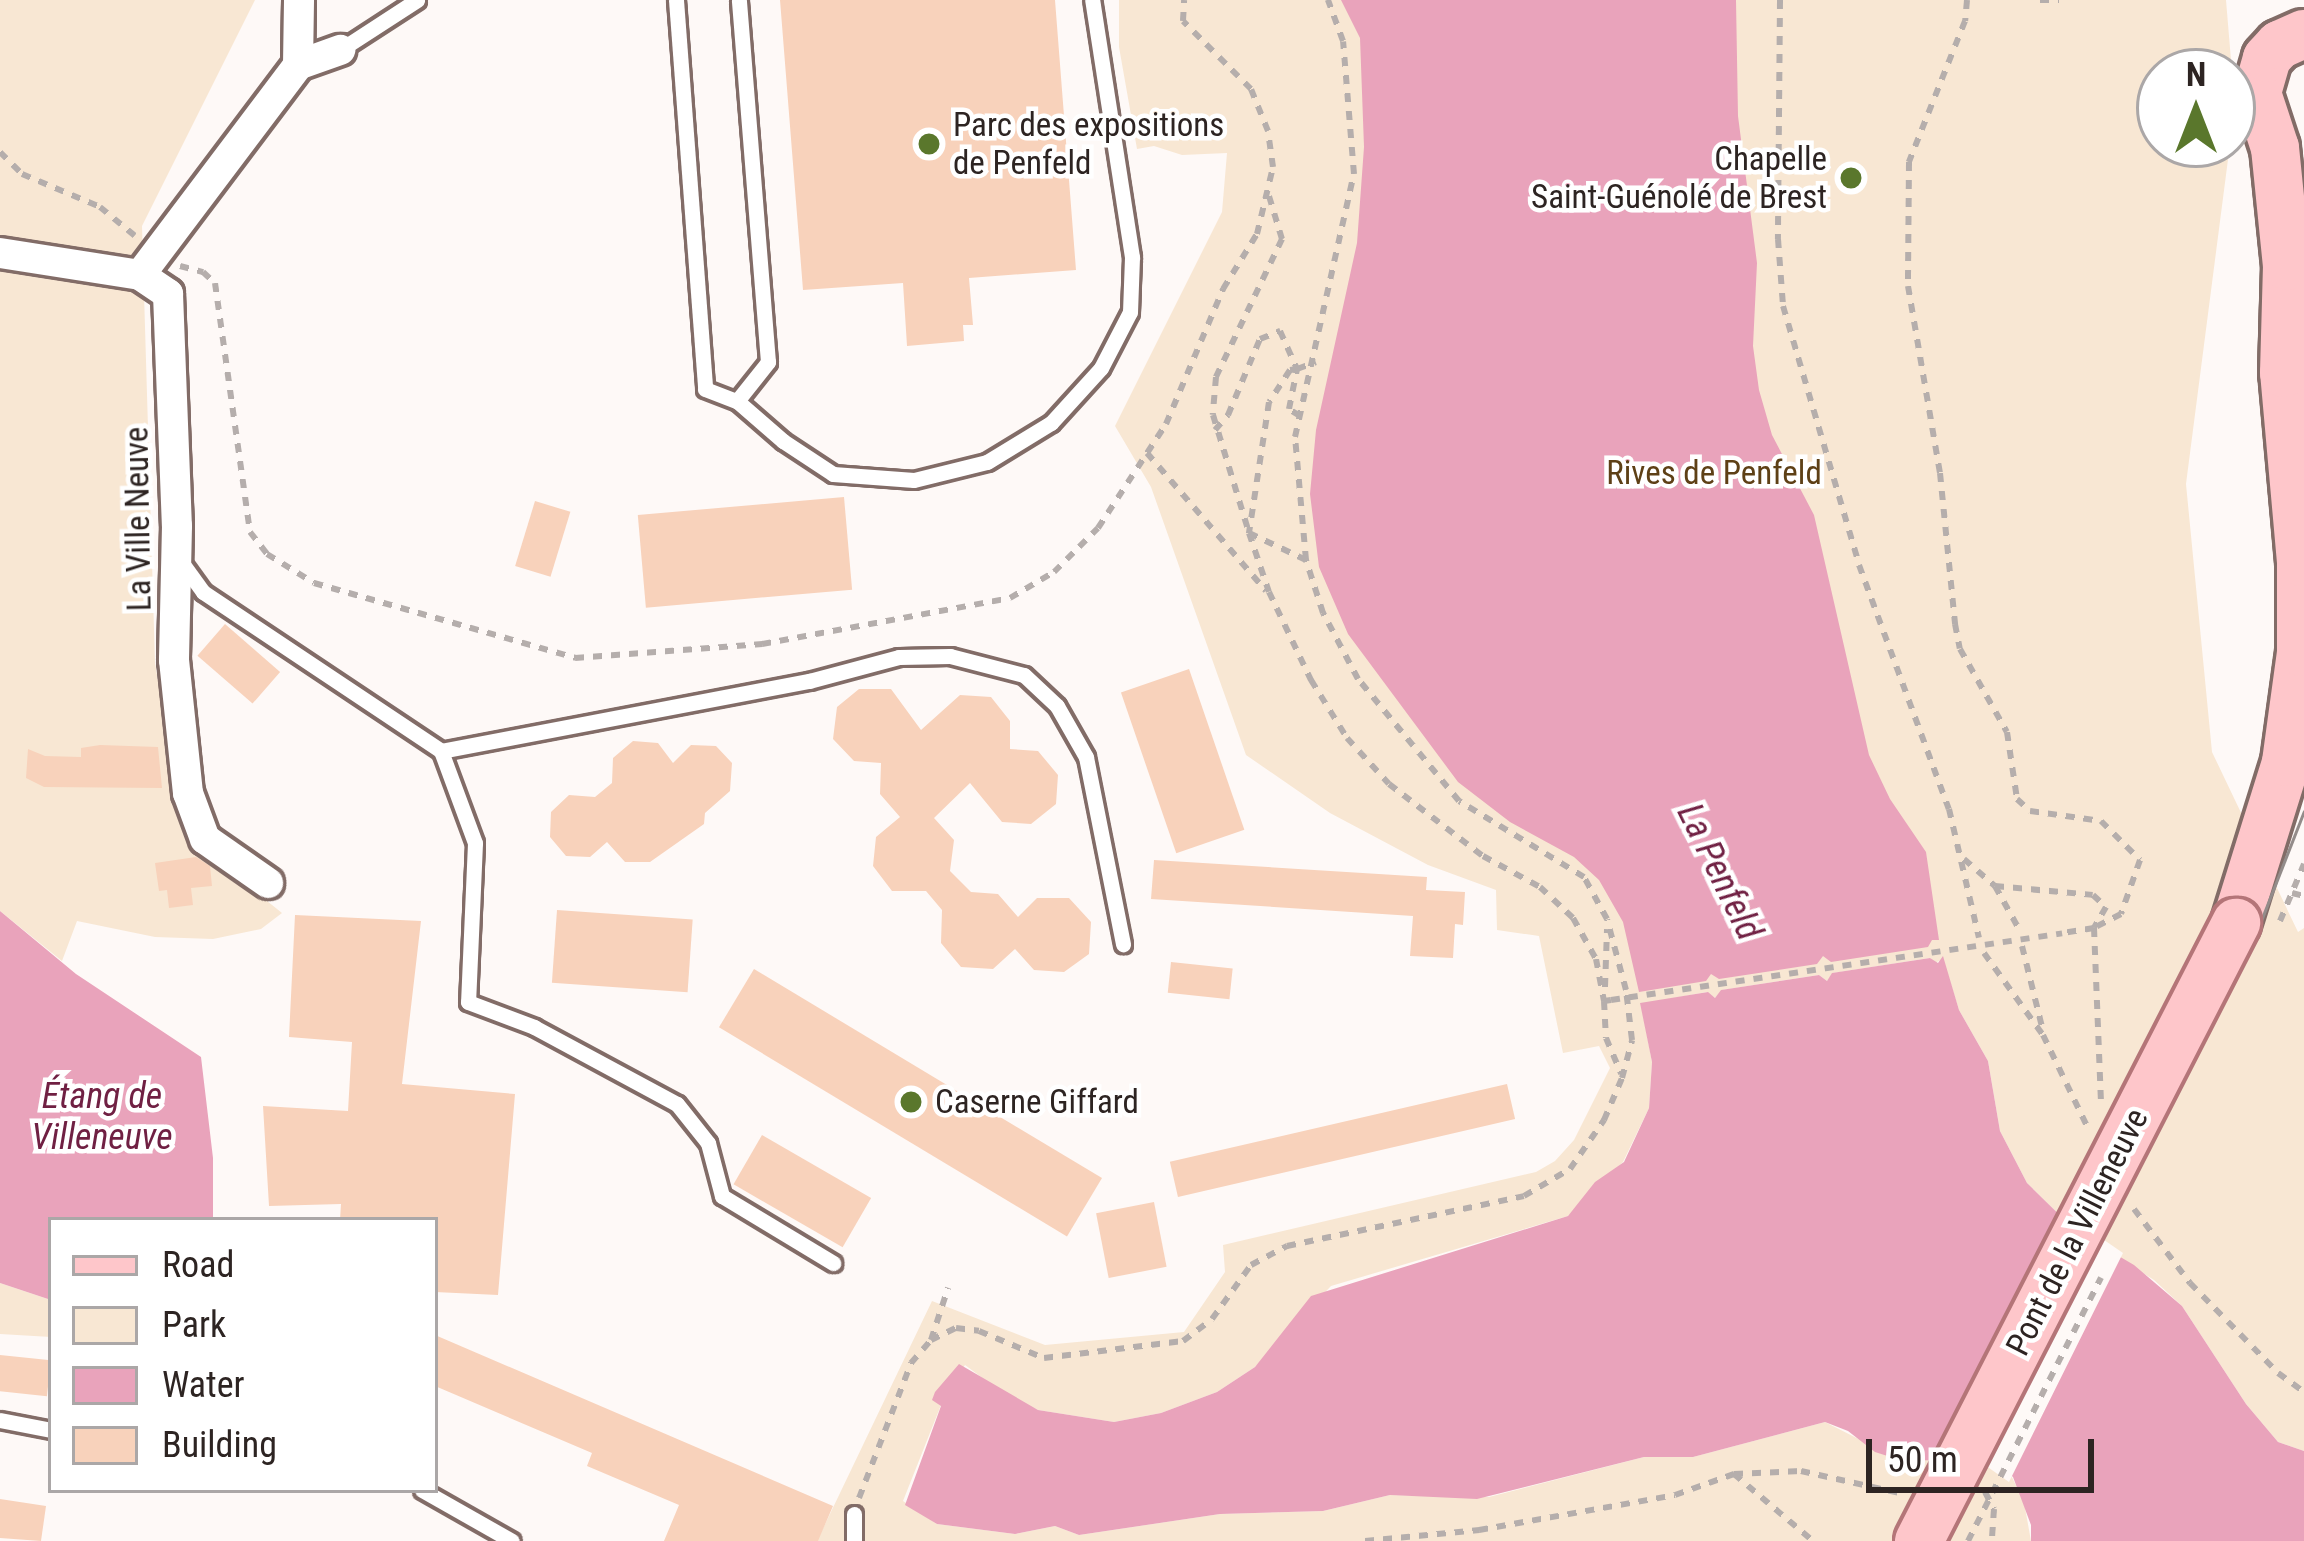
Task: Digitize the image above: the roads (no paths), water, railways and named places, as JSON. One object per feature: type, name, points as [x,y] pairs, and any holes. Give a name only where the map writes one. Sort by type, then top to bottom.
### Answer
[{"type":"main road","points":[[2287,266],[2287,136],[2257,93],[2267,58],[2292,26]]},
{"type":"main road","points":[[2287,266],[2304,189]]},
{"type":"main road","name":"Pont de la Villeneuve","points":[[1919,1541],[2257,924],[2301,652],[2301,562],[2284,373],[2287,266]]},
{"type":"street","points":[[298,65],[299,0]]},
{"type":"street","points":[[0,253],[148,265],[298,65],[340,50]]},
{"type":"street","name":"La Ville Neuve","points":[[148,265],[168,294],[177,556],[174,660],[188,793],[205,839],[268,883]]},
{"type":"lane","points":[[340,50],[417,0]]},
{"type":"lane","points":[[676,0],[706,389],[737,401],[783,441],[833,474],[914,480],[987,461],[1051,423],[1101,368],[1130,312],[1132,257],[1092,0]]},
{"type":"lane","points":[[737,401],[768,362],[739,0]]},
{"type":"lane","points":[[177,556],[203,592],[441,751],[475,843],[468,1002],[534,1028],[677,1103],[708,1143],[722,1196],[833,1263]]},
{"type":"lane","points":[[441,751],[809,681],[899,656],[950,656],[1024,675],[1057,706],[1086,757],[1123,944]]},
{"type":"lane","points":[[0,1420],[48,1429]]},
{"type":"lane","points":[[427,1493],[512,1541]]},
{"type":"lane","points":[[854,1514],[854,1541]]},
{"type":"water","name":"Rives de Penfeld","points":[[1341,0],[1736,0],[1738,116],[1757,263],[1753,346],[1759,390],[1772,435],[1814,515],[1869,755],[1890,799],[1926,852],[1939,940],[1932,940],[1928,947],[1831,962],[1823,956],[1817,964],[1719,979],[1711,974],[1706,981],[1639,992],[1623,922],[1599,880],[1574,857],[1510,822],[1458,782],[1348,634],[1319,567],[1310,494],[1316,430],[1357,243],[1364,147],[1360,38]]},
{"type":"water","name":"Étang de Villeneuve","points":[[0,911],[76,974],[201,1057],[213,1158],[213,1217],[48,1217],[48,1299],[0,1283]]},
{"type":"water","points":[[1943,956],[1959,1010],[1988,1061],[2000,1131],[2027,1183],[2076,1231],[2134,1265],[2182,1306],[2246,1404],[2278,1442],[2304,1451],[2304,1541],[2031,1541],[2031,1525],[2013,1477],[1995,1461],[1900,1460],[1875,1452],[1848,1431],[1825,1422],[1693,1457],[1644,1457],[1477,1499],[1390,1495],[1323,1511],[1220,1514],[1079,1535],[1055,1526],[1015,1534],[937,1524],[905,1505],[941,1406],[932,1400],[935,1392],[959,1364],[1038,1410],[1114,1422],[1161,1413],[1217,1392],[1255,1367],[1311,1296],[1568,1216],[1595,1182],[1624,1162],[1649,1108],[1652,1062],[1640,1003],[1708,992],[1715,998],[1721,990],[1819,975],[1827,981],[1832,973],[1930,958],[1938,963]]},
{"type":"tram line","points":[[1947,1541],[2255,936],[2304,811]]},
{"type":"place","name":"Parc des expositions de Penfeld","points":[[929,144]]},
{"type":"place","name":"Chapelle Saint-Guénolé de Brest","points":[[1851,178]]},
{"type":"place","name":"Caserne Giffard","points":[[911,1102]]},
{"type":"water label","name":"La Penfeld","points":[[1719,872]]}]
